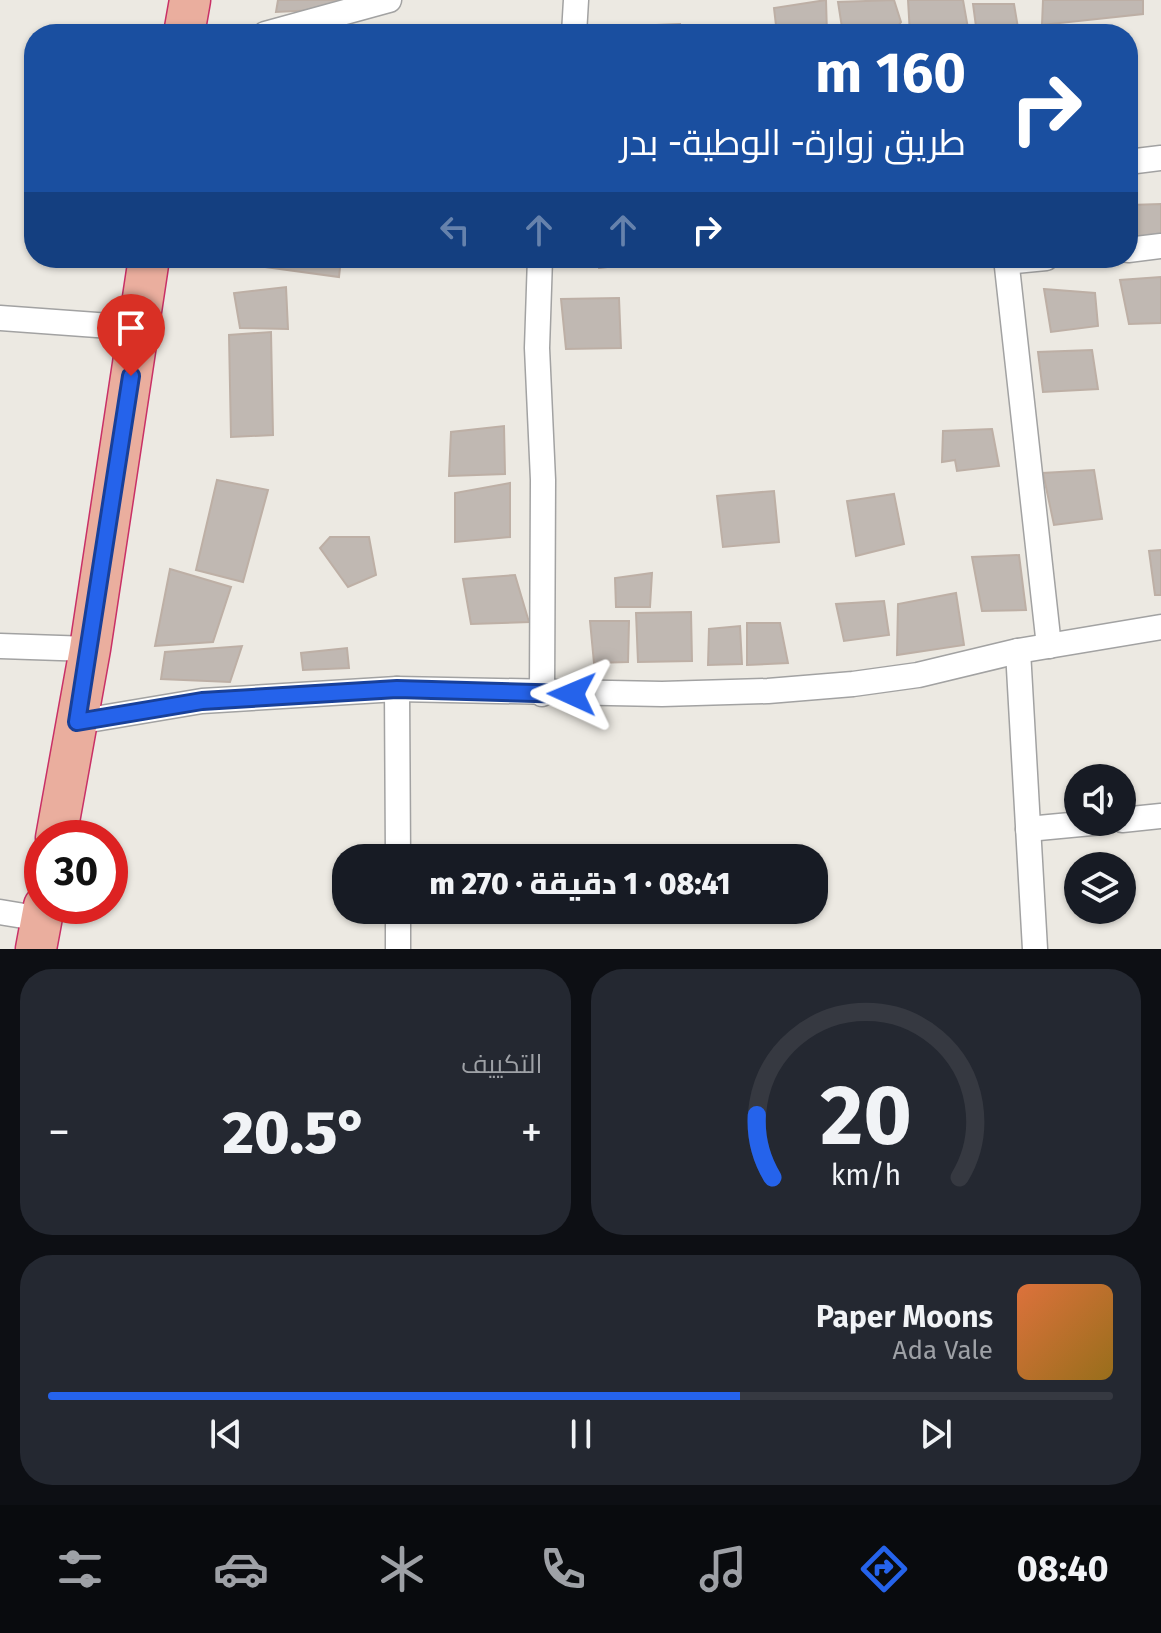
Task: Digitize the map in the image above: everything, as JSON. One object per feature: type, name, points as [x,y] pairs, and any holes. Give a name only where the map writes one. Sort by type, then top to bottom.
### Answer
[{"type":"highway","points":[[186,24],[190,0]]},
{"type":"highway","points":[[59,820],[90,649],[147,268]]},
{"type":"street","points":[[301,24],[389,0]]},
{"type":"street","points":[[575,24],[576,0]]},
{"type":"street","points":[[1138,161],[1161,158]]},
{"type":"street","points":[[1138,249],[1161,246]]},
{"type":"street","points":[[540,268],[537,348],[543,480],[542,694]]},
{"type":"street","points":[[1007,268],[1049,646]]},
{"type":"street","points":[[0,318],[138,328]]},
{"type":"street","points":[[77,722],[202,701],[397,689],[542,694],[768,691],[853,684],[918,675],[1018,651],[1161,627]]},
{"type":"street","points":[[0,646],[90,649]]},
{"type":"street","points":[[1018,651],[1035,949]]},
{"type":"street","points":[[397,689],[398,844]]},
{"type":"street","points":[[1136,819],[1161,816]]},
{"type":"street","points":[[1028,829],[1064,826]]},
{"type":"street","points":[[0,912],[41,925]]},
{"type":"street","points":[[398,924],[398,949]]},
{"type":"building","points":[[278,0],[337,0],[336,9],[276,12]]},
{"type":"building","points":[[826,0],[827,24],[776,24],[774,8]]},
{"type":"building","points":[[894,0],[901,22],[841,24],[838,2]]},
{"type":"building","points":[[908,0],[963,0],[967,24],[909,24]]},
{"type":"building","points":[[1043,0],[1143,0],[1143,14],[1042,24]]},
{"type":"building","points":[[973,4],[1014,4],[1017,24],[976,24]]},
{"type":"building","points":[[1161,204],[1161,239],[1138,242],[1138,205]]},
{"type":"building","points":[[273,268],[340,268],[339,277]]},
{"type":"building","points":[[1161,277],[1161,323],[1129,324],[1120,280]]},
{"type":"building","points":[[286,287],[288,329],[240,328],[234,293]]},
{"type":"building","points":[[1044,289],[1095,293],[1098,326],[1051,332]]},
{"type":"building","points":[[619,298],[621,348],[566,349],[561,299]]},
{"type":"building","points":[[271,332],[273,435],[231,437],[229,335]]},
{"type":"building","points":[[1092,350],[1098,389],[1043,392],[1038,352]]},
{"type":"building","points":[[504,426],[505,474],[449,476],[451,432]]},
{"type":"building","points":[[992,429],[999,466],[957,471],[955,460],[942,462],[943,431]]},
{"type":"building","points":[[1094,470],[1102,519],[1054,525],[1043,473]]},
{"type":"building","points":[[217,480],[268,490],[243,582],[196,570]]},
{"type":"building","points":[[510,483],[510,537],[455,542],[455,493]]},
{"type":"building","points":[[774,491],[779,542],[723,547],[717,496]]},
{"type":"building","points":[[894,494],[904,544],[856,556],[847,501]]},
{"type":"building","points":[[330,537],[369,537],[376,575],[348,587],[320,548]]},
{"type":"building","points":[[1161,550],[1161,595],[1155,595],[1149,551]]},
{"type":"building","points":[[1019,555],[1026,610],[982,611],[972,557]]},
{"type":"building","points":[[170,569],[231,587],[213,642],[155,646]]},
{"type":"building","points":[[652,573],[650,607],[616,607],[615,578]]},
{"type":"building","points":[[515,575],[529,622],[471,624],[463,579]]},
{"type":"building","points":[[956,593],[964,645],[897,655],[898,604]]},
{"type":"building","points":[[884,601],[889,635],[844,641],[836,604]]},
{"type":"building","points":[[691,612],[692,661],[638,662],[636,613]]},
{"type":"building","points":[[590,621],[629,621],[628,662],[594,663]]},
{"type":"building","points":[[747,623],[780,623],[788,663],[747,665]]},
{"type":"building","points":[[740,626],[742,664],[708,665],[709,629]]},
{"type":"building","points":[[242,646],[230,682],[161,679],[165,652]]},
{"type":"building","points":[[347,648],[349,668],[303,670],[301,653]]},
{"type":"route","points":[[131,376],[77,722],[202,701],[397,689],[572,694]]}]
